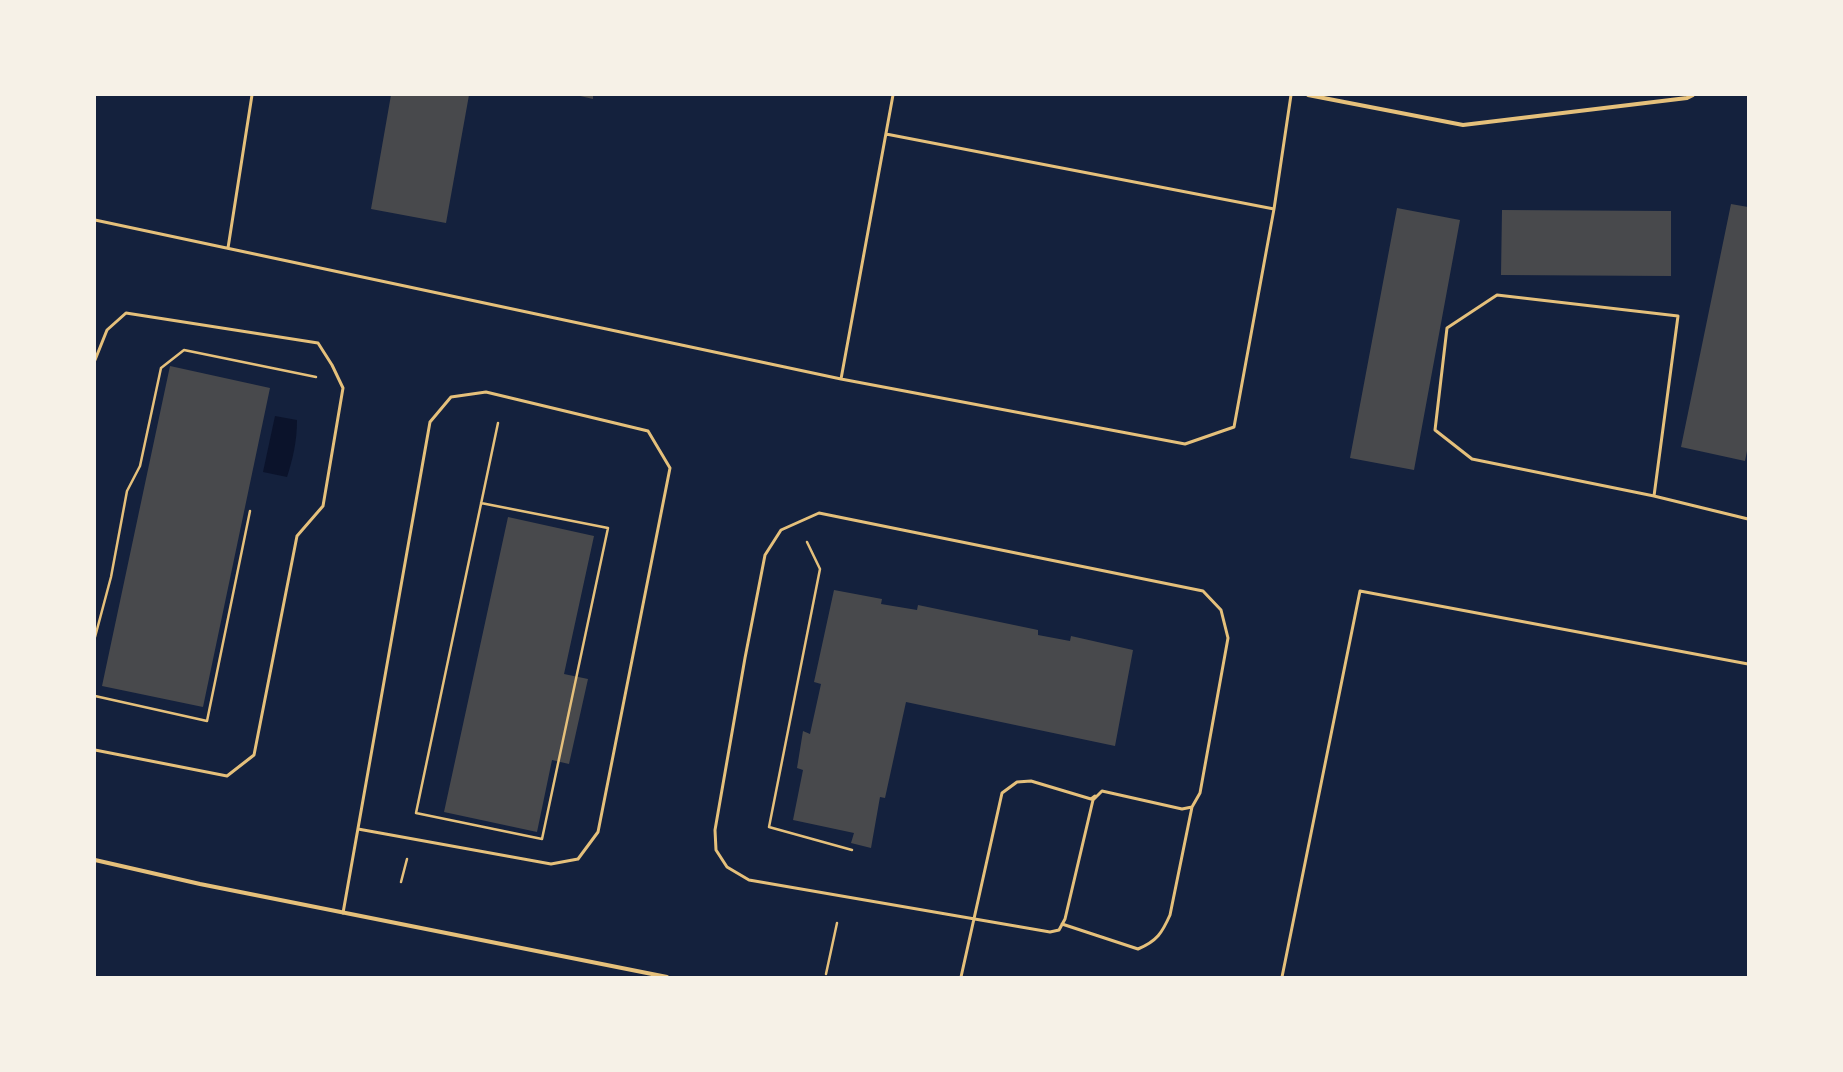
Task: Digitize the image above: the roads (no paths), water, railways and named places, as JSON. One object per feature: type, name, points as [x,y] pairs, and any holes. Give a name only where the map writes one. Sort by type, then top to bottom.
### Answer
[{"type":"street","points":[[1308,95],[1463,125],[1687,98],[1693,95]]},
{"type":"street","points":[[95,860],[200,884],[667,977]]},
{"type":"lane","points":[[228,248],[252,95]]},
{"type":"lane","points":[[841,379],[894,95]]},
{"type":"lane","points":[[95,220],[841,379],[1185,444],[1234,427],[1274,209],[1291,95]]},
{"type":"lane","points":[[886,134],[1274,209]]},
{"type":"lane","points":[[1654,496],[1678,316],[1497,295],[1447,328],[1435,430],[1472,459],[1654,496],[1748,519]]},
{"type":"lane","points":[[95,360],[107,330],[126,313],[318,343],[343,388],[323,506],[297,536],[254,755],[227,776],[95,750]]},
{"type":"lane","points":[[343,913],[430,422],[451,397],[486,392],[648,431],[670,468],[598,832],[578,859],[551,864],[358,829]]},
{"type":"lane","points":[[1062,924],[1138,949],[1152,943],[1164,930],[1170,915],[1192,807],[1200,793],[1228,638],[1221,610],[1202,591],[819,513],[781,530],[765,555],[716,822],[716,850],[727,867],[749,880],[1050,932],[1059,930],[1062,924],[1065,919],[1093,800],[1102,791]]},
{"type":"lane","points":[[1282,977],[1360,591],[1748,664]]},
{"type":"lane","points":[[961,977],[1002,793],[1017,782],[1031,781],[1091,799],[1102,791],[1182,809],[1192,807]]},
{"type":"water","points":[[275,416],[297,420],[294,449],[287,477],[263,472]]}]
